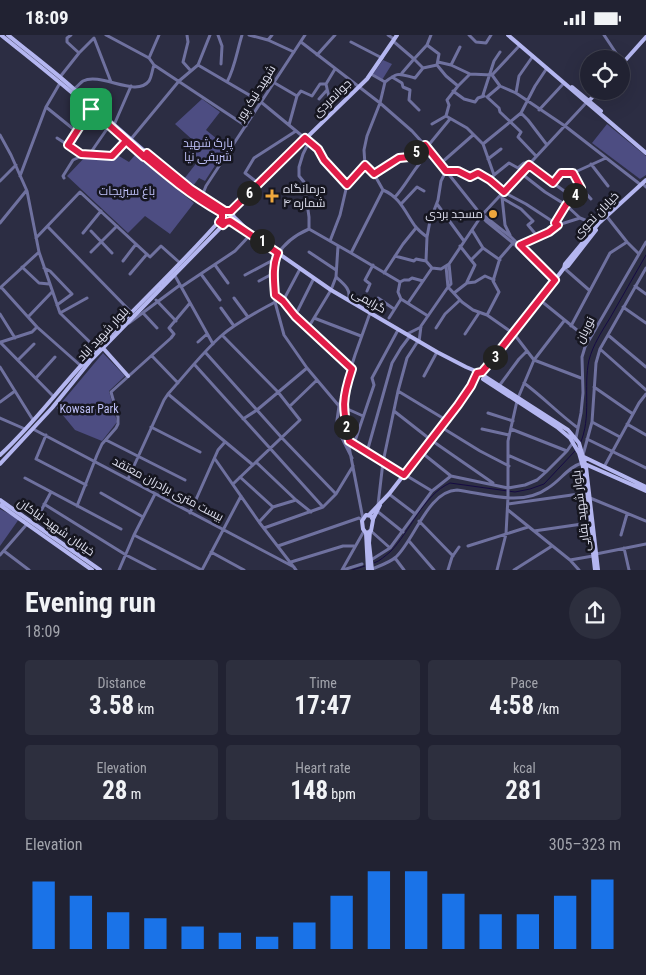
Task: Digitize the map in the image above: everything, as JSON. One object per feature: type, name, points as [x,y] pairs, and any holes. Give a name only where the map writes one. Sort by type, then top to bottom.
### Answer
[{"type":"main road","points":[[1,35],[60,77],[196,198],[222,216]]},
{"type":"main road","points":[[9,35],[12,41],[60,83],[112,125]]},
{"type":"main road","points":[[510,35],[532,56],[588,102]]},
{"type":"main road","points":[[510,35],[646,151]]},
{"type":"main road","points":[[630,53],[646,37]]},
{"type":"main road","name":"جوانمردی","points":[[231,211],[359,87],[371,74],[395,38]]},
{"type":"main road","points":[[0,41],[12,41]]},
{"type":"main road","points":[[146,155],[195,191],[222,216],[226,223],[256,237]]},
{"type":"main road","name":"خیابان نحوی","points":[[564,268],[568,266],[608,217],[645,184]]},
{"type":"main road","name":"خیابان نحوی","points":[[379,504],[404,475],[597,225],[645,184]]},
{"type":"main road","points":[[222,216],[231,211],[233,216],[256,237]]},
{"type":"main road","name":"بلوار شهید آباد","points":[[1,452],[25,429],[81,366],[180,263],[222,216]]},
{"type":"main road","name":"بلوار شهید آباد","points":[[0,465],[103,348],[152,296],[233,216]]},
{"type":"main road","name":"گرایمی","points":[[256,237],[331,291],[480,376]]},
{"type":"main road","points":[[103,348],[128,376]]},
{"type":"main road","points":[[480,376],[500,386],[557,427],[575,441],[582,454],[646,487]]},
{"type":"main road","points":[[480,376],[518,399]]},
{"type":"main road","points":[[575,441],[582,454]]},
{"type":"main road","name":"بلوار شهید بقایی","points":[[582,454],[590,498],[596,570]]},
{"type":"main road","points":[[584,464],[646,491]]},
{"type":"main road","name":"بلوار شهید بقایی","points":[[584,464],[589,523],[595,555]]},
{"type":"main road","name":"خیابان شهید نیاکان","points":[[0,499],[100,570]]},
{"type":"main road","points":[[371,570],[368,531],[379,504]]},
{"type":"main road","points":[[368,531],[362,519],[379,504]]},
{"type":"main road","name":"خیابان شهید نیاکان","points":[[1,506],[92,570]]},
{"type":"main road","points":[[368,515],[373,520]]},
{"type":"main road","points":[[368,539],[371,570]]},
{"type":"street","points":[[71,35],[67,38],[67,42],[79,53]]},
{"type":"street","points":[[60,77],[79,53],[98,35]]},
{"type":"street","points":[[106,35],[149,58],[154,65],[246,126]]},
{"type":"street","points":[[149,58],[158,35]]},
{"type":"street","points":[[187,35],[188,42],[183,62],[191,71]]},
{"type":"street","points":[[57,138],[81,154],[112,156],[129,140],[179,81],[198,65],[210,35]]},
{"type":"street","points":[[218,35],[222,46],[221,64]]},
{"type":"street","points":[[228,83],[242,35]]},
{"type":"street","points":[[249,35],[268,40],[294,52]]},
{"type":"street","points":[[268,40],[272,35]]},
{"type":"street","name":"شهید نیک پور","points":[[202,197],[206,186],[305,35]]},
{"type":"street","points":[[317,55],[335,35]]},
{"type":"street","points":[[388,35],[395,38],[423,68]]},
{"type":"street","points":[[427,237],[416,228],[395,197],[383,190],[374,174],[365,165],[364,151],[385,82],[391,77],[402,73],[427,45],[431,35]]},
{"type":"street","points":[[468,35],[476,42],[486,43],[491,35]]},
{"type":"street","points":[[604,35],[613,50]]},
{"type":"street","points":[[94,39],[111,82]]},
{"type":"street","points":[[300,42],[380,103],[412,131],[486,221],[513,243],[554,282]]},
{"type":"street","points":[[351,42],[382,58]]},
{"type":"street","points":[[427,45],[439,54],[437,64]]},
{"type":"street","points":[[491,75],[520,45]]},
{"type":"street","points":[[451,65],[460,47]]},
{"type":"street","points":[[485,96],[494,61],[500,52]]},
{"type":"street","points":[[516,93],[519,76],[532,56]]},
{"type":"street","points":[[437,64],[458,86]]},
{"type":"street","points":[[402,73],[416,78],[423,68],[437,64],[451,65],[470,73],[491,75],[500,86],[516,93],[539,110],[565,125],[606,158],[645,184]]},
{"type":"street","points":[[74,89],[84,80],[111,82],[138,88],[148,83],[154,65]]},
{"type":"street","points":[[198,65],[261,102],[318,149],[324,160],[347,185]]},
{"type":"street","points":[[483,144],[520,113],[547,68]]},
{"type":"street","points":[[330,102],[326,84],[336,69]]},
{"type":"street","points":[[432,124],[446,116],[450,105],[447,100],[470,73]]},
{"type":"street","points":[[371,74],[385,82]]},
{"type":"street","points":[[391,77],[402,83],[402,87],[410,90],[409,100],[419,110]]},
{"type":"street","points":[[273,82],[297,96]]},
{"type":"street","points":[[20,176],[46,107],[60,83]]},
{"type":"street","points":[[539,110],[564,83]]},
{"type":"street","points":[[289,125],[297,96],[301,91],[312,96],[320,84],[326,84]]},
{"type":"street","points":[[64,178],[72,160],[87,155],[112,125],[131,86]]},
{"type":"street","points":[[454,91],[464,99],[475,102],[500,86]]},
{"type":"street","points":[[319,99],[327,90]]},
{"type":"street","points":[[485,96],[521,132],[518,137],[536,156]]},
{"type":"street","points":[[395,256],[414,261],[416,259],[426,261],[432,268],[438,270],[448,265],[482,215],[503,195],[522,174],[528,164],[588,102]]},
{"type":"street","points":[[46,107],[77,132]]},
{"type":"street","points":[[68,145],[91,109]]},
{"type":"street","points":[[520,113],[528,120],[547,145]]},
{"type":"street","points":[[446,116],[467,128],[483,144],[494,175]]},
{"type":"street","points":[[374,174],[399,158],[409,157],[426,146],[450,119]]},
{"type":"street","points":[[258,183],[245,173],[254,158],[296,131]]},
{"type":"street","points":[[0,135],[27,190],[38,252],[60,313],[97,349]]},
{"type":"street","points":[[440,164],[473,135]]},
{"type":"street","points":[[309,142],[299,167],[299,176],[304,182],[309,229]]},
{"type":"street","points":[[488,159],[501,149]]},
{"type":"street","points":[[395,197],[423,158],[431,152]]},
{"type":"street","points":[[553,183],[561,173],[573,173],[606,158]]},
{"type":"street","points":[[490,180],[509,163],[518,168],[524,163],[567,193]]},
{"type":"street","points":[[591,164],[608,186]]},
{"type":"street","points":[[0,181],[16,165]]},
{"type":"street","points":[[330,241],[340,215],[347,185],[365,165]]},
{"type":"street","points":[[446,171],[458,171],[470,177],[478,173],[490,180],[503,195],[521,209],[532,221],[528,225],[538,237]]},
{"type":"street","points":[[426,261],[430,221],[437,204],[441,181],[446,171]]},
{"type":"street","points":[[573,173],[581,188],[591,199]]},
{"type":"street","points":[[522,174],[566,205],[580,218],[597,225]]},
{"type":"street","points":[[195,191],[206,186]]},
{"type":"street","points":[[401,204],[418,187],[424,191]]},
{"type":"street","points":[[520,245],[549,232],[556,224],[566,205],[581,188]]},
{"type":"street","points":[[0,223],[27,190]]},
{"type":"street","points":[[351,253],[383,190]]},
{"type":"street","points":[[36,239],[80,192],[150,257],[161,246],[180,263]]},
{"type":"street","points":[[503,195],[526,204],[556,224],[580,218]]},
{"type":"street","points":[[503,195],[505,225],[512,237]]},
{"type":"street","points":[[437,204],[464,241]]},
{"type":"street","points":[[83,233],[101,211]]},
{"type":"street","points":[[482,215],[512,237],[554,282]]},
{"type":"street","points":[[608,217],[638,253]]},
{"type":"street","points":[[91,252],[117,226]]},
{"type":"street","points":[[48,227],[131,312]]},
{"type":"street","points":[[384,273],[403,243],[416,228]]},
{"type":"street","points":[[309,229],[373,265],[400,283]]},
{"type":"street","points":[[309,229],[293,238],[278,253],[275,259],[275,302],[284,335],[307,368],[341,407],[363,416]]},
{"type":"street","points":[[472,229],[483,248],[500,260]]},
{"type":"street","points":[[91,231],[112,253]]},
{"type":"street","points":[[122,328],[157,301],[235,251],[251,234]]},
{"type":"street","points":[[572,326],[589,290],[610,253],[627,242]]},
{"type":"street","name":"نوریان","points":[[508,488],[537,481],[575,441],[583,393],[581,378],[582,357],[588,339],[646,242]]},
{"type":"street","points":[[488,315],[499,293],[494,280],[500,260],[513,243]]},
{"type":"street","points":[[123,261],[136,244]]},
{"type":"street","points":[[308,328],[331,291],[337,271],[338,246]]},
{"type":"street","points":[[454,293],[467,283],[476,265],[460,246]]},
{"type":"street","points":[[472,260],[483,248]]},
{"type":"street","points":[[38,252],[0,288],[37,327],[81,366]]},
{"type":"street","points":[[309,252],[337,271]]},
{"type":"street","points":[[130,274],[147,254]]},
{"type":"street","points":[[245,275],[275,259]]},
{"type":"street","points":[[215,265],[228,283]]},
{"type":"street","points":[[367,291],[370,284],[366,280],[373,265]]},
{"type":"street","points":[[379,504],[383,462],[407,358],[418,341],[421,327],[448,287],[448,265]]},
{"type":"street","points":[[22,267],[39,283],[49,283]]},
{"type":"street","points":[[44,267],[72,294],[57,305]]},
{"type":"street","points":[[408,303],[432,268]]},
{"type":"street","points":[[564,268],[589,290]]},
{"type":"street","points":[[582,454],[592,422],[593,387],[600,349],[646,268]]},
{"type":"street","points":[[283,301],[300,269]]},
{"type":"street","points":[[259,281],[274,273]]},
{"type":"street","points":[[174,274],[213,344]]},
{"type":"street","points":[[201,274],[220,300]]},
{"type":"street","points":[[467,283],[475,282],[485,276],[494,280]]},
{"type":"street","points":[[336,277],[348,289],[350,295],[348,300]]},
{"type":"street","points":[[423,281],[412,277],[409,280],[404,280],[400,283],[398,291],[401,299],[428,316]]},
{"type":"street","points":[[295,316],[314,278]]},
{"type":"street","points":[[635,286],[646,294]]},
{"type":"street","points":[[448,287],[460,300],[479,313],[488,315],[514,334],[534,360],[581,378]]},
{"type":"street","points":[[28,317],[52,292]]},
{"type":"street","points":[[275,295],[352,369]]},
{"type":"street","points":[[152,296],[176,321]]},
{"type":"street","points":[[60,313],[87,298]]},
{"type":"street","points":[[234,298],[248,317]]},
{"type":"street","points":[[378,298],[394,309]]},
{"type":"street","points":[[389,318],[401,299]]},
{"type":"street","points":[[436,328],[445,314],[460,300]]},
{"type":"street","points":[[540,300],[588,339]]},
{"type":"street","points":[[128,479],[168,394],[222,335],[248,317],[275,302]]},
{"type":"street","points":[[77,506],[99,449],[118,424],[111,392],[174,334],[170,328],[190,303]]},
{"type":"street","points":[[623,307],[646,323]]},
{"type":"street","points":[[221,308],[234,326]]},
{"type":"street","points":[[143,313],[157,327]]},
{"type":"street","points":[[352,458],[337,424],[344,395],[370,313]]},
{"type":"street","points":[[465,333],[479,313]]},
{"type":"street","points":[[0,315],[15,338]]},
{"type":"street","points":[[314,318],[362,336]]},
{"type":"street","points":[[497,570],[506,533],[509,435],[518,399],[534,360],[564,321]]},
{"type":"street","points":[[37,327],[32,332],[0,342],[54,397]]},
{"type":"street","points":[[367,452],[392,363],[408,335],[421,327]]},
{"type":"street","points":[[354,444],[374,385],[372,378],[398,330]]},
{"type":"street","points":[[198,342],[207,334]]},
{"type":"street","points":[[222,335],[278,392],[300,420],[233,484]]},
{"type":"street","points":[[608,335],[646,367]]},
{"type":"street","points":[[18,361],[34,344]]},
{"type":"street","points":[[600,349],[646,390]]},
{"type":"street","points":[[500,386],[527,351]]},
{"type":"street","points":[[205,352],[282,438],[336,494]]},
{"type":"street","points":[[424,376],[437,352]]},
{"type":"street","points":[[152,356],[178,383]]},
{"type":"street","points":[[36,378],[55,357]]},
{"type":"street","points":[[194,364],[323,507]]},
{"type":"street","points":[[0,367],[1,373],[33,420]]},
{"type":"street","points":[[243,419],[257,410],[307,368]]},
{"type":"street","points":[[290,406],[317,379]]},
{"type":"street","points":[[524,383],[578,428]]},
{"type":"street","points":[[593,387],[633,414]]},
{"type":"street","points":[[0,402],[14,391]]},
{"type":"street","points":[[398,391],[446,420]]},
{"type":"street","points":[[168,394],[252,465]]},
{"type":"street","points":[[604,467],[627,424],[646,394]]},
{"type":"street","points":[[278,547],[359,518],[362,519],[349,441],[341,407]]},
{"type":"street","points":[[394,411],[496,485]]},
{"type":"street","points":[[488,413],[513,421]]},
{"type":"street","points":[[0,418],[25,429]]},
{"type":"street","points":[[592,422],[620,437]]},
{"type":"street","points":[[627,424],[646,435]]},
{"type":"street","points":[[152,427],[200,453]]},
{"type":"street","points":[[441,427],[508,466]]},
{"type":"street","name":"بیست متری برادران معتقد","points":[[33,429],[295,569]]},
{"type":"street","points":[[482,429],[509,435]]},
{"type":"street","points":[[511,429],[567,451]]},
{"type":"street","points":[[46,435],[36,459],[86,485]]},
{"type":"street","points":[[587,439],[646,468]]},
{"type":"street","points":[[106,440],[185,480]]},
{"type":"street","points":[[349,441],[432,491]]},
{"type":"street","points":[[190,513],[218,451],[225,442]]},
{"type":"street","points":[[421,452],[451,476],[508,488]]},
{"type":"street","points":[[508,455],[546,472]]},
{"type":"street","points":[[215,459],[295,569]]},
{"type":"street","points":[[256,462],[296,501],[312,513]]},
{"type":"street","points":[[371,570],[395,558],[409,541],[419,521],[440,497],[452,490],[522,499],[540,494],[553,485],[573,466],[584,464]]},
{"type":"street","points":[[264,528],[312,513],[323,507],[336,494],[353,466]]},
{"type":"street","points":[[371,560],[390,548],[432,491],[451,476]]},
{"type":"street","points":[[240,477],[273,507]]},
{"type":"street","points":[[25,478],[121,529]]},
{"type":"street","points":[[34,524],[51,492]]},
{"type":"street","points":[[101,493],[143,517]]},
{"type":"street","points":[[508,504],[586,493]]},
{"type":"street","points":[[119,570],[155,494]]},
{"type":"street","points":[[389,494],[414,513]]},
{"type":"street","points":[[134,535],[202,570],[242,495]]},
{"type":"street","points":[[590,498],[646,521]]},
{"type":"street","points":[[259,522],[273,507],[296,501]]},
{"type":"street","points":[[44,504],[126,555],[156,570]]},
{"type":"street","points":[[360,506],[368,515]]},
{"type":"street","points":[[508,510],[570,560],[579,570]]},
{"type":"street","points":[[377,511],[402,531]]},
{"type":"street","points":[[621,535],[627,514]]},
{"type":"street","points":[[419,521],[453,556]]},
{"type":"street","points":[[534,531],[589,523]]},
{"type":"street","points":[[0,555],[27,524]]},
{"type":"street","points":[[468,546],[528,527]]},
{"type":"street","points":[[342,570],[354,546],[368,531],[390,548]]},
{"type":"street","points":[[409,541],[434,570]]},
{"type":"street","points":[[570,560],[646,544]]},
{"type":"street","points":[[291,562],[343,545],[354,546]]},
{"type":"street","points":[[514,570],[552,546]]},
{"type":"street","points":[[448,570],[453,556],[459,547]]},
{"type":"street","points":[[624,549],[629,570]]},
{"type":"street","points":[[4,551],[29,570]]},
{"type":"street","points":[[211,552],[244,570]]},
{"type":"street","points":[[395,558],[404,570]]},
{"type":"street","points":[[342,570],[362,564]]},
{"type":"street","points":[[382,566],[384,570]]},
{"type":"green space","points":[[383,60],[392,64],[382,80],[373,74]]},
{"type":"green space","name":"پارک شهید شریفی نیا","points":[[202,99],[220,112],[206,130],[227,147],[205,181],[199,178],[193,186],[184,179],[198,161],[188,152],[196,143],[175,124]]},
{"type":"green space","points":[[607,124],[646,156],[646,175],[640,179],[592,143]]},
{"type":"green space","name":"باغ سبزیجات","points":[[135,155],[194,203],[170,234],[145,216],[128,233],[67,176],[86,156],[119,156],[129,162]]},
{"type":"green space","name":"Kowsar Park","points":[[103,353],[125,376],[109,391],[117,422],[102,441],[75,430],[57,408]]},
{"type":"green space","points":[[0,509],[19,519],[0,546]]},
{"type":"waterway","points":[[580,444],[586,423],[587,371],[591,354],[598,338],[646,255]]},
{"type":"waterway","points":[[374,563],[384,557],[397,544],[432,496],[450,483],[515,492],[530,489],[544,484],[575,451]]},
{"type":"waterway","points":[[352,570],[365,566]]},
{"type":"place","name":"درمانگاه شماره ۴","points":[[272,196]]},
{"type":"place","name":"مسجد بردی","points":[[493,214]]},
{"type":"route","points":[[91,109],[68,145],[81,154],[112,156],[126,141],[138,151],[144,157],[147,153],[191,189],[225,211],[231,211],[305,138],[318,149],[324,160],[347,185],[365,165],[374,174],[399,158],[409,157],[425,145],[446,171],[455,170],[470,177],[478,173],[504,192],[529,165],[553,183],[561,173],[573,173],[581,188],[566,205],[555,223],[558,225],[549,232],[520,245],[555,280],[488,365],[482,372],[477,373],[458,405],[404,475],[349,441],[344,421],[343,402],[352,369],[275,295],[274,269],[278,253],[230,221],[223,225],[219,222],[222,218],[222,213],[201,202],[175,182],[144,157],[138,151],[120,136],[91,109]]}]
